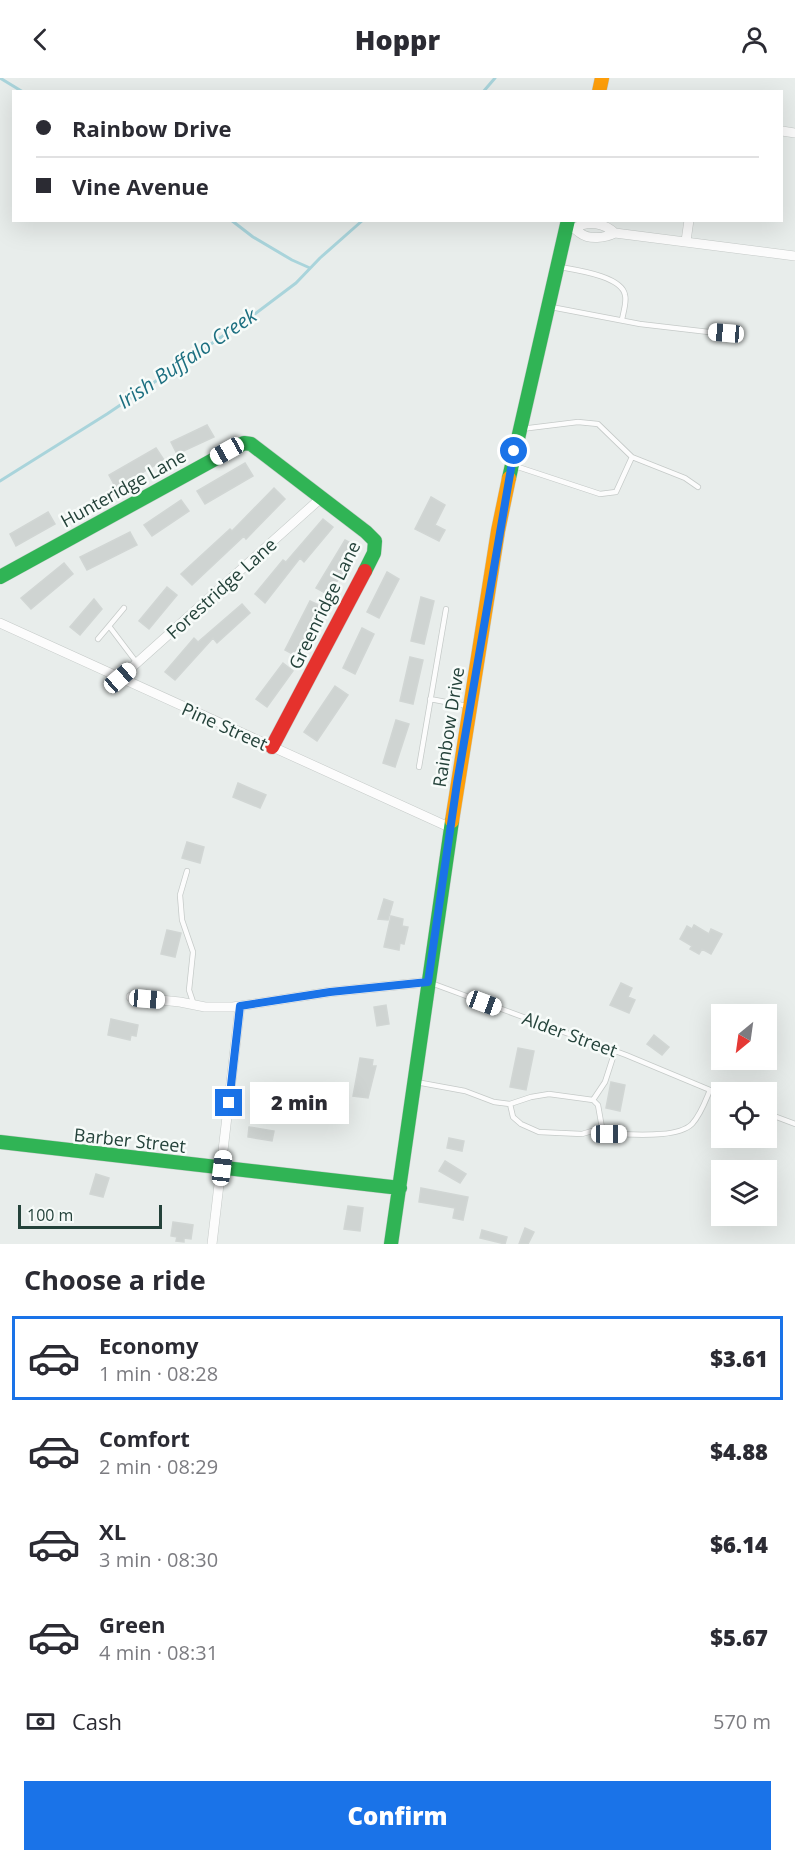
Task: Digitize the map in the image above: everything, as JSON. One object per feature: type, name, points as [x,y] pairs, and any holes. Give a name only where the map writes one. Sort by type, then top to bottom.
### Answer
[{"type":"street","points":[[686,241],[689,222]]},
{"type":"street","points":[[570,225],[583,223],[606,225],[615,233],[795,256]]},
{"type":"street","name":"Rainbow Drive","points":[[391,1244],[451,828],[511,465],[557,266],[570,225]]},
{"type":"street","name":"Hunteridge Lane","points":[[0,578],[244,443],[251,444],[321,498]]},
{"type":"street","name":"Forestridge Lane","points":[[120,678],[321,498]]},
{"type":"street","name":"Greenridge Lane","points":[[272,747],[374,553],[375,541],[321,498]]},
{"type":"street","name":"Pine Street","points":[[0,623],[451,828]]},
{"type":"street","name":"Alder Street","points":[[131,998],[205,1007],[240,1006],[330,992],[428,982]]},
{"type":"street","points":[[212,1244],[240,1006]]},
{"type":"street","name":"Barber Street","points":[[0,1142],[400,1188]]},
{"type":"lane","points":[[557,266],[614,282],[625,295],[622,320]]},
{"type":"lane","points":[[548,307],[640,324],[726,333]]},
{"type":"lane","points":[[518,430],[578,422],[598,424],[632,457],[685,478],[698,488]]},
{"type":"lane","points":[[511,465],[600,494],[609,494],[616,492],[632,457]]},
{"type":"lane","points":[[98,639],[124,608]]},
{"type":"lane","points":[[419,767],[446,609]]},
{"type":"lane","points":[[109,626],[137,663]]},
{"type":"lane","points":[[430,699],[470,706]]},
{"type":"lane","points":[[187,871],[180,896],[182,920],[193,952],[189,990],[194,1005]]},
{"type":"lane","name":"Alder Street","points":[[428,982],[615,1051],[710,1090]]},
{"type":"lane","points":[[593,1100],[605,1082],[615,1051]]},
{"type":"lane","points":[[415,1082],[465,1091],[494,1102],[510,1104],[549,1094],[593,1100],[598,1104],[602,1128],[609,1134],[663,1134],[681,1131],[691,1125],[710,1090]]},
{"type":"lane","points":[[510,1104],[513,1117],[521,1124],[539,1131],[582,1134],[602,1128]]},
{"type":"lane","points":[[777,1117],[795,1124]]},
{"type":"building","points":[[207,425],[214,437],[177,454],[171,442]]},
{"type":"building","points":[[156,448],[164,460],[116,488],[109,475]]},
{"type":"building","points":[[245,463],[253,476],[205,504],[197,491]]},
{"type":"building","points":[[274,488],[285,499],[246,539],[244,536],[192,585],[181,574],[230,529],[232,531]]},
{"type":"building","points":[[431,497],[445,505],[435,525],[445,530],[439,541],[415,529]]},
{"type":"building","points":[[181,500],[189,511],[152,536],[144,525]]},
{"type":"building","points":[[48,512],[55,524],[16,546],[10,534]]},
{"type":"building","points":[[323,519],[333,527],[304,562],[300,558],[265,603],[255,594],[283,560],[286,562]]},
{"type":"building","points":[[130,532],[137,545],[87,570],[80,557]]},
{"type":"building","points":[[345,540],[358,547],[329,595],[316,588]]},
{"type":"building","points":[[64,563],[73,574],[31,609],[21,598]]},
{"type":"building","points":[[387,572],[399,579],[379,618],[367,612]]},
{"type":"building","points":[[167,587],[177,595],[149,629],[139,621]]},
{"type":"building","points":[[421,597],[434,601],[424,644],[411,641]]},
{"type":"building","points":[[94,599],[102,609],[80,635],[70,627]]},
{"type":"building","points":[[310,601],[323,607],[298,657],[285,650]]},
{"type":"building","points":[[242,604],[250,613],[217,643],[213,638],[175,680],[165,672],[194,638],[198,642]]},
{"type":"building","points":[[362,628],[374,634],[355,674],[343,668]]},
{"type":"building","points":[[410,657],[423,660],[413,704],[400,701]]},
{"type":"building","points":[[283,663],[293,671],[267,707],[256,699]]},
{"type":"building","points":[[335,686],[348,695],[317,741],[304,732]]},
{"type":"building","points":[[396,720],[409,724],[395,767],[383,763]]},
{"type":"building","points":[[238,783],[266,795],[260,808],[233,797]]},
{"type":"building","points":[[187,842],[204,847],[200,863],[182,858]]},
{"type":"building","points":[[384,899],[393,902],[388,920],[378,919]]},
{"type":"building","points":[[391,916],[403,919],[402,926],[408,927],[404,944],[400,943],[399,950],[384,947]]},
{"type":"building","points":[[694,925],[709,934],[711,929],[722,934],[711,954],[702,949],[699,954],[690,949],[692,946],[680,939],[687,926],[692,929]]},
{"type":"building","points":[[167,930],[181,933],[175,957],[161,954]]},
{"type":"building","points":[[621,983],[632,988],[628,997],[635,1000],[629,1013],[610,1005]]},
{"type":"building","points":[[386,1005],[389,1024],[377,1026],[374,1007]]},
{"type":"building","points":[[111,1019],[138,1025],[136,1036],[131,1035],[130,1040],[108,1035]]},
{"type":"building","points":[[654,1035],[669,1047],[662,1055],[647,1044]]},
{"type":"building","points":[[518,1048],[534,1051],[526,1090],[510,1087]]},
{"type":"building","points":[[360,1058],[373,1060],[372,1066],[376,1066],[368,1098],[353,1096]]},
{"type":"building","points":[[611,1082],[625,1085],[620,1111],[606,1108]]},
{"type":"building","points":[[249,1127],[274,1131],[272,1141],[248,1137]]},
{"type":"building","points":[[449,1138],[464,1141],[462,1151],[447,1148]]},
{"type":"building","points":[[445,1161],[466,1174],[460,1183],[439,1171]]},
{"type":"building","points":[[96,1174],[109,1178],[103,1197],[90,1194]]},
{"type":"building","points":[[421,1188],[468,1197],[463,1220],[453,1218],[455,1208],[419,1202]]},
{"type":"building","points":[[348,1206],[363,1208],[360,1231],[344,1229]]},
{"type":"building","points":[[173,1222],[193,1225],[191,1239],[184,1238],[184,1242],[176,1241],[177,1237],[171,1236]]},
{"type":"building","points":[[525,1228],[534,1232],[528,1244],[519,1244]]},
{"type":"building","points":[[482,1230],[507,1237],[505,1244],[480,1238]]},
{"type":"waterway","points":[[0,78],[20,90]]},
{"type":"waterway","name":"Irish Buffalo Creek","points":[[485,90],[495,78]]},
{"type":"waterway","points":[[234,222],[253,237],[310,268]]},
{"type":"waterway","name":"Irish Buffalo Creek","points":[[0,481],[107,414],[251,317],[296,283],[361,222]]},
{"type":"traffic: fast","points":[[509,478],[568,222]]},
{"type":"traffic: fast","points":[[0,577],[244,443],[251,444],[375,541],[374,553],[365,571]]},
{"type":"traffic: fast","points":[[391,1244],[452,821]]},
{"type":"traffic: fast","points":[[0,1142],[400,1188]]},
{"type":"traffic: slow","points":[[599,90],[602,78]]},
{"type":"traffic: slow","points":[[452,821],[498,531],[509,478]]},
{"type":"traffic: jam","points":[[272,747],[365,571]]},
{"type":"route","points":[[229,1103],[240,1006],[282,998],[428,982],[457,783],[514,451]]}]
